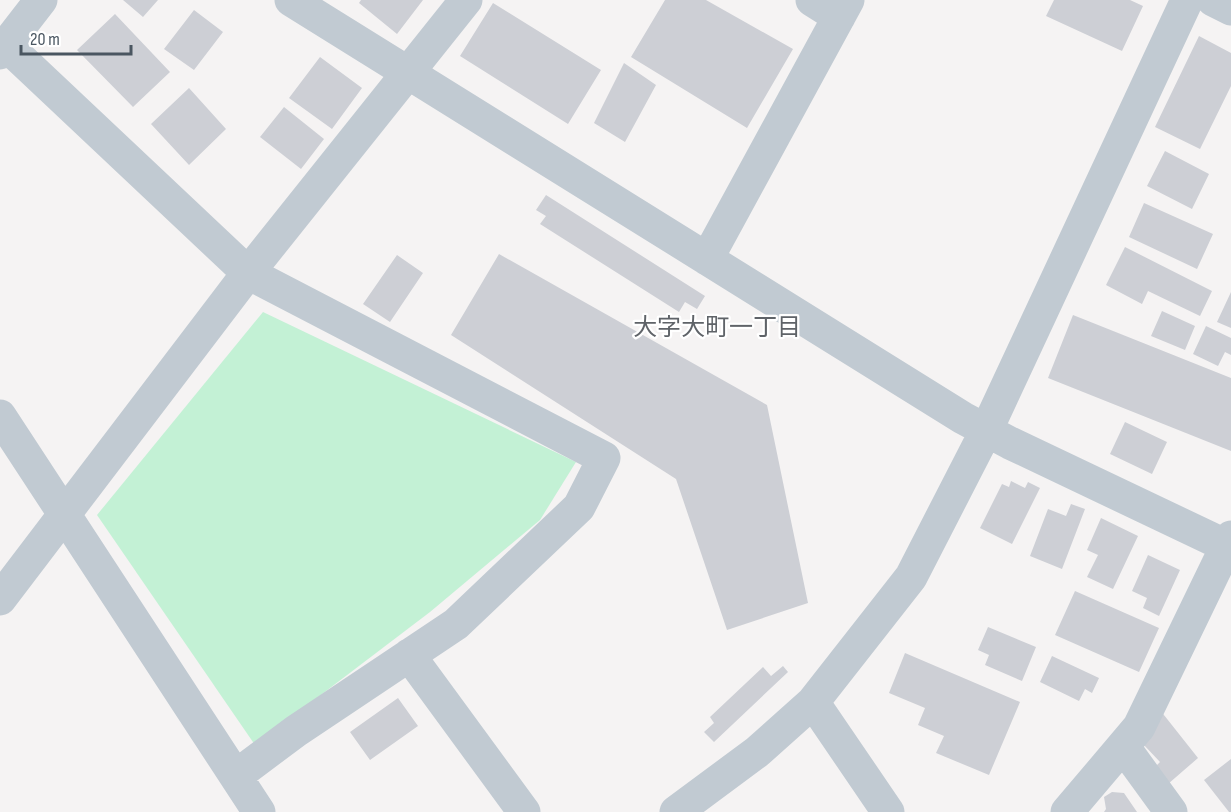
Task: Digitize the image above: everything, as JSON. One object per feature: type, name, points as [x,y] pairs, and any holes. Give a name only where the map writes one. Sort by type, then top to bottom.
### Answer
[{"type":"street","points":[[41,0],[3,50],[248,273],[604,458],[579,507],[456,624],[237,775]]},
{"type":"street","points":[[291,0],[963,418],[1010,443],[1230,543],[1139,728],[1067,812]]},
{"type":"street","points":[[0,599],[248,273],[466,0]]},
{"type":"street","points":[[676,812],[757,752],[813,702],[911,577],[987,429],[1187,0]]},
{"type":"street","points":[[1213,0],[1231,9]]},
{"type":"street","points":[[707,259],[833,6]]},
{"type":"street","points":[[0,416],[237,775],[259,812]]},
{"type":"street","points":[[409,655],[524,812]]},
{"type":"street","points":[[813,702],[888,812]]},
{"type":"street","points":[[1123,746],[1171,812]]},
{"type":"green space","points":[[263,312],[576,462],[540,520],[430,612],[255,745],[97,515]]},
{"type":"building","points":[[123,0],[158,0],[143,17]]},
{"type":"building","points":[[361,0],[423,0],[397,34],[359,3]]},
{"type":"building","points":[[665,0],[706,0],[793,49],[747,128],[631,57]]},
{"type":"building","points":[[1054,0],[1130,0],[1143,6],[1122,51],[1046,16]]},
{"type":"building","points":[[493,3],[601,70],[568,124],[460,56]]},
{"type":"building","points":[[194,10],[223,32],[194,70],[164,49]]},
{"type":"building","points":[[115,14],[170,72],[133,107],[77,50]]},
{"type":"building","points":[[1199,36],[1231,53],[1231,86],[1200,149],[1155,127]]},
{"type":"building","points":[[320,57],[362,88],[332,129],[289,98]]},
{"type":"building","points":[[624,63],[656,85],[625,142],[594,123]]},
{"type":"building","points":[[189,88],[226,129],[189,165],[151,124]]},
{"type":"building","points":[[284,107],[324,139],[301,169],[260,137]]},
{"type":"building","points":[[1165,151],[1209,174],[1192,209],[1147,186]]},
{"type":"building","points":[[546,195],[705,296],[697,309],[685,302],[679,312],[540,224],[546,216],[536,210]]},
{"type":"building","points":[[1144,203],[1213,234],[1197,269],[1129,237]]},
{"type":"building","points":[[1125,247],[1212,291],[1200,316],[1148,291],[1142,304],[1106,285]]},
{"type":"building","points":[[499,254],[767,405],[808,603],[727,630],[676,479],[451,335]]},
{"type":"building","points":[[397,255],[423,273],[390,322],[363,304]]},
{"type":"building","points":[[1231,292],[1231,328],[1217,322]]},
{"type":"building","points":[[1162,311],[1195,326],[1185,350],[1151,336]]},
{"type":"building","points":[[1073,315],[1231,378],[1231,451],[1048,378]]},
{"type":"building","points":[[1206,326],[1231,338],[1231,355],[1225,352],[1218,366],[1193,354]]},
{"type":"building","points":[[1125,422],[1167,442],[1152,474],[1110,454]]},
{"type":"building","points":[[1011,481],[1025,488],[1028,482],[1040,488],[1012,544],[980,528],[1002,484],[1009,487]]},
{"type":"building","points":[[1071,504],[1085,509],[1062,569],[1030,556],[1048,509],[1066,516]]},
{"type":"building","points":[[1101,518],[1138,536],[1113,589],[1087,577],[1098,555],[1087,550]]},
{"type":"building","points":[[1148,555],[1180,570],[1159,616],[1143,608],[1147,598],[1132,591]]},
{"type":"building","points":[[1075,591],[1159,628],[1139,672],[1055,635]]},
{"type":"building","points":[[988,627],[1036,647],[1022,681],[985,665],[989,655],[978,650]]},
{"type":"building","points":[[905,653],[1020,702],[989,775],[936,753],[944,736],[918,725],[925,708],[889,693]]},
{"type":"building","points":[[1052,656],[1099,678],[1092,693],[1085,689],[1079,701],[1040,682]]},
{"type":"building","points":[[783,666],[788,672],[714,742],[704,732],[714,723],[710,717],[763,667],[771,676]]},
{"type":"building","points":[[398,698],[418,726],[370,760],[350,732]]},
{"type":"building","points":[[1160,710],[1198,758],[1168,784],[1153,769],[1160,762],[1143,744]]},
{"type":"building","points":[[1231,759],[1231,812],[1229,812],[1204,780]]},
{"type":"building","points":[[1112,792],[1124,793],[1137,812],[1104,812],[1106,809],[1104,797]]},
{"type":"district","name":"大字大町一丁目","points":[[717,327]]}]
